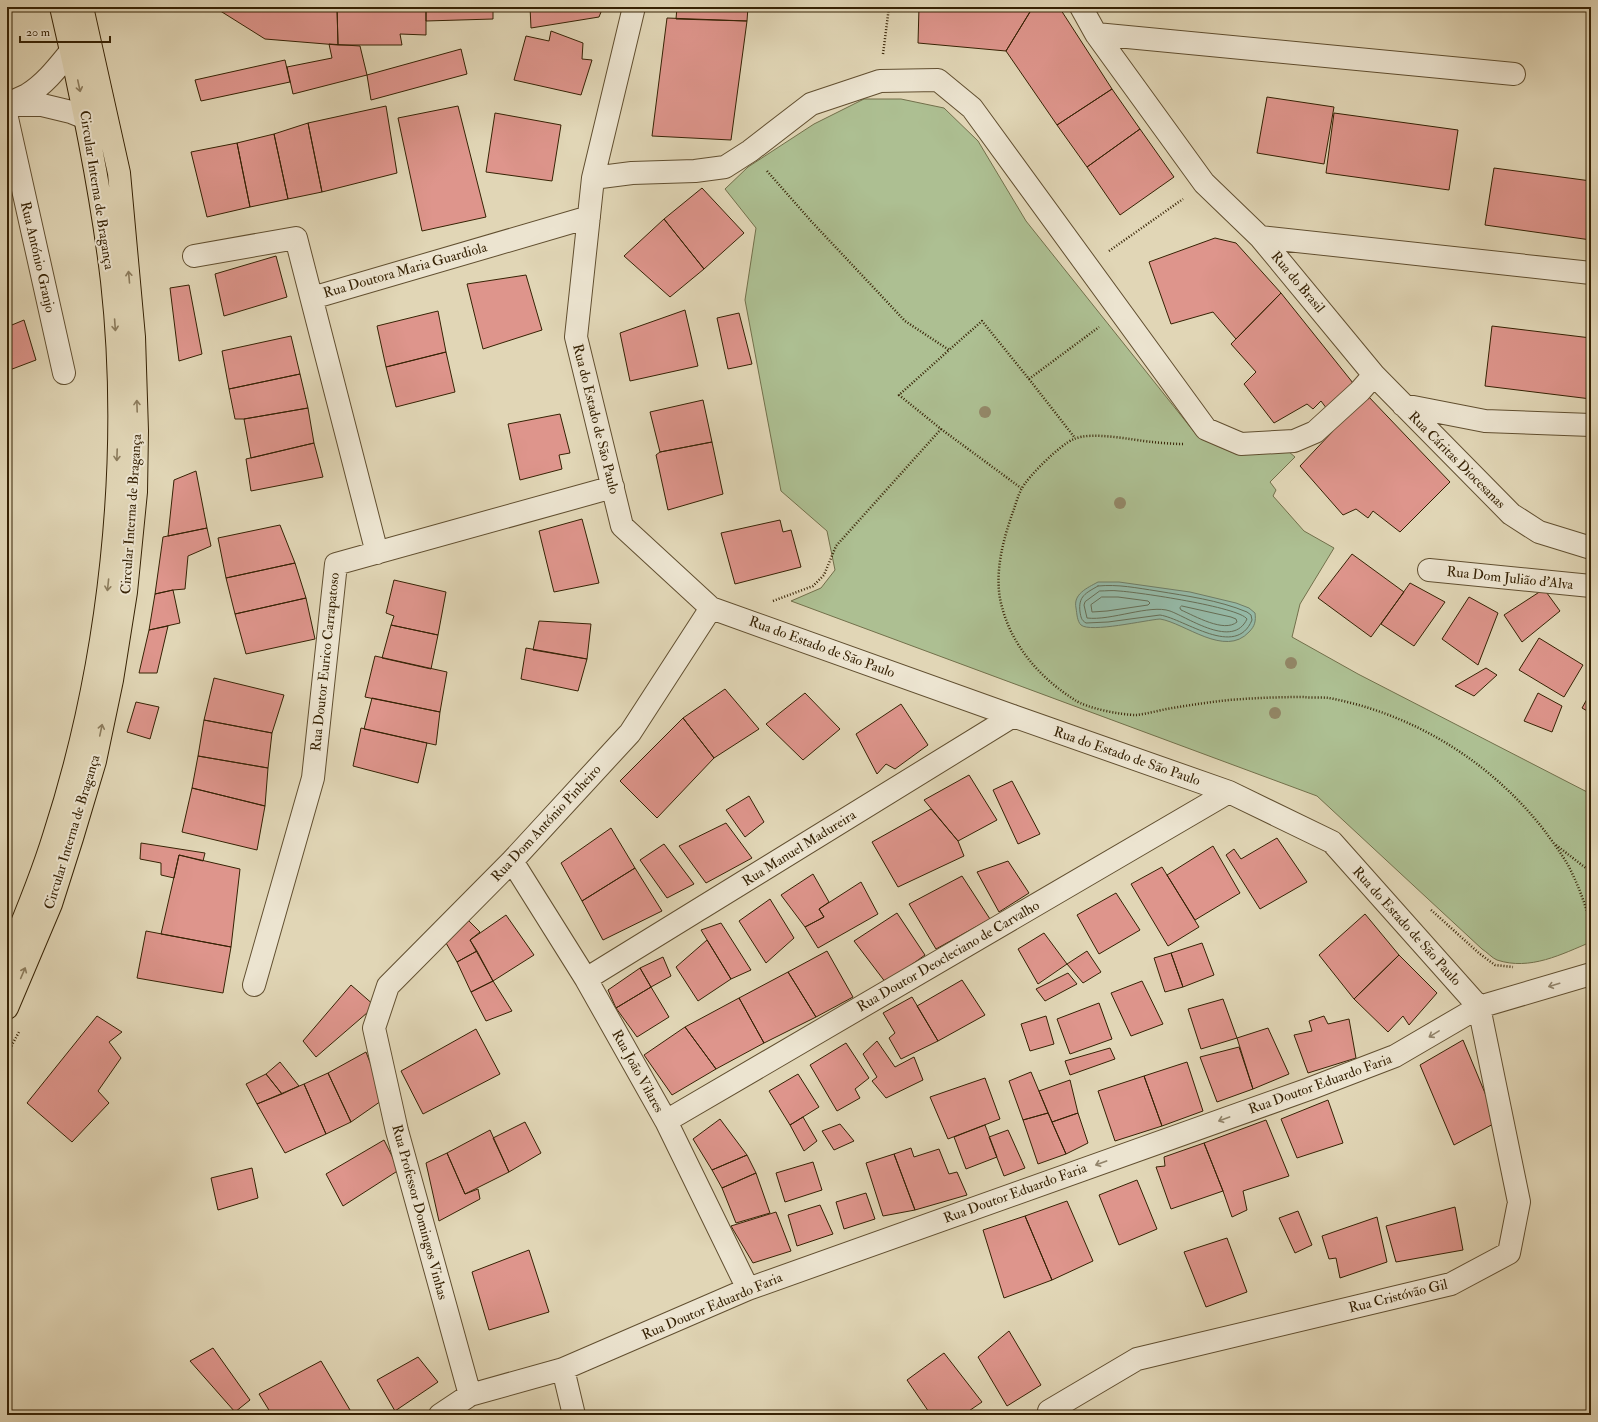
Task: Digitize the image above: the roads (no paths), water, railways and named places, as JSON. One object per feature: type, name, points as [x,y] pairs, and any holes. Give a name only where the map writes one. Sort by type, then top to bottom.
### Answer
[{"type":"main road","name":"Circular Interna de Bragança","points":[[7,959],[23,922],[54,836],[79,748],[106,609],[114,523],[118,428],[117,346],[112,281],[86,118],[61,7]]},
{"type":"main road","name":"Circular Interna de Bragança","points":[[7,1008],[50,904],[95,761],[112,680],[126,592],[136,492],[137,431],[134,337],[118,173],[82,7]]},
{"type":"street","name":"Rua do Estado de São Paulo","points":[[634,7],[594,178],[576,337],[622,526],[711,608],[1229,792],[1332,842],[1479,1007]]},
{"type":"street","name":"Rua do Brasil","points":[[1081,7],[1096,34],[1204,183],[1260,237],[1374,375],[1403,405]]},
{"type":"street","points":[[1096,34],[1514,74]]},
{"type":"street","points":[[7,105],[27,95],[38,87],[48,78],[71,51]]},
{"type":"street","points":[[594,178],[632,173],[695,171],[725,167],[750,151],[811,104],[880,81],[938,80],[972,108],[1119,312],[1206,429],[1241,444],[1294,441],[1315,432],[1360,391],[1374,375]]},
{"type":"street","points":[[7,105],[42,105],[72,112],[86,118]]},
{"type":"street","name":"Rua António Granjo","points":[[7,118],[64,373]]},
{"type":"street","name":"Rua Doutora Maria Guardiola","points":[[194,256],[296,238],[312,298],[589,217]]},
{"type":"street","points":[[1260,237],[1591,274]]},
{"type":"street","points":[[312,298],[377,553],[613,487]]},
{"type":"street","points":[[1403,405],[1485,421],[1591,425]]},
{"type":"street","name":"Rua Cáritas Diocesanas","points":[[1403,405],[1511,514],[1539,532],[1591,548]]},
{"type":"street","name":"Rua Doutor Eurico Carrapatoso","points":[[254,985],[313,778],[336,564],[377,553]]},
{"type":"street","name":"Rua Dom Julião d'Alva","points":[[1429,570],[1591,586]]},
{"type":"street","name":"Rua Dom António Pinheiro","points":[[374,1028],[388,986],[512,861],[630,733],[711,608]]},
{"type":"street","name":"Rua Manuel Madureira","points":[[586,979],[1013,716]]},
{"type":"street","name":"Rua Doutor Deocleciano de Carvalho","points":[[666,1121],[1229,792]]},
{"type":"street","name":"Rua João Vilares","points":[[512,861],[586,979],[666,1121],[748,1289]]},
{"type":"street","name":"Rua Doutor Eduardo Faria","points":[[440,1415],[470,1395],[563,1369],[748,1289],[1309,1089],[1395,1056],[1479,1007],[1591,974]]},
{"type":"street","name":"Rua Cristóvão Gil","points":[[1049,1411],[1137,1359],[1451,1284],[1509,1253],[1519,1202],[1479,1007]]},
{"type":"street","name":"Rua Professor Domingos Vinhas","points":[[374,1028],[397,1130],[470,1395]]},
{"type":"street","points":[[563,1369],[574,1415]]},
{"type":"water","points":[[1098,582],[1119,582],[1190,592],[1236,603],[1249,608],[1255,613],[1255,623],[1249,632],[1239,639],[1228,642],[1205,637],[1160,619],[1106,627],[1086,627],[1081,625],[1078,619],[1077,599],[1082,592]]}]
